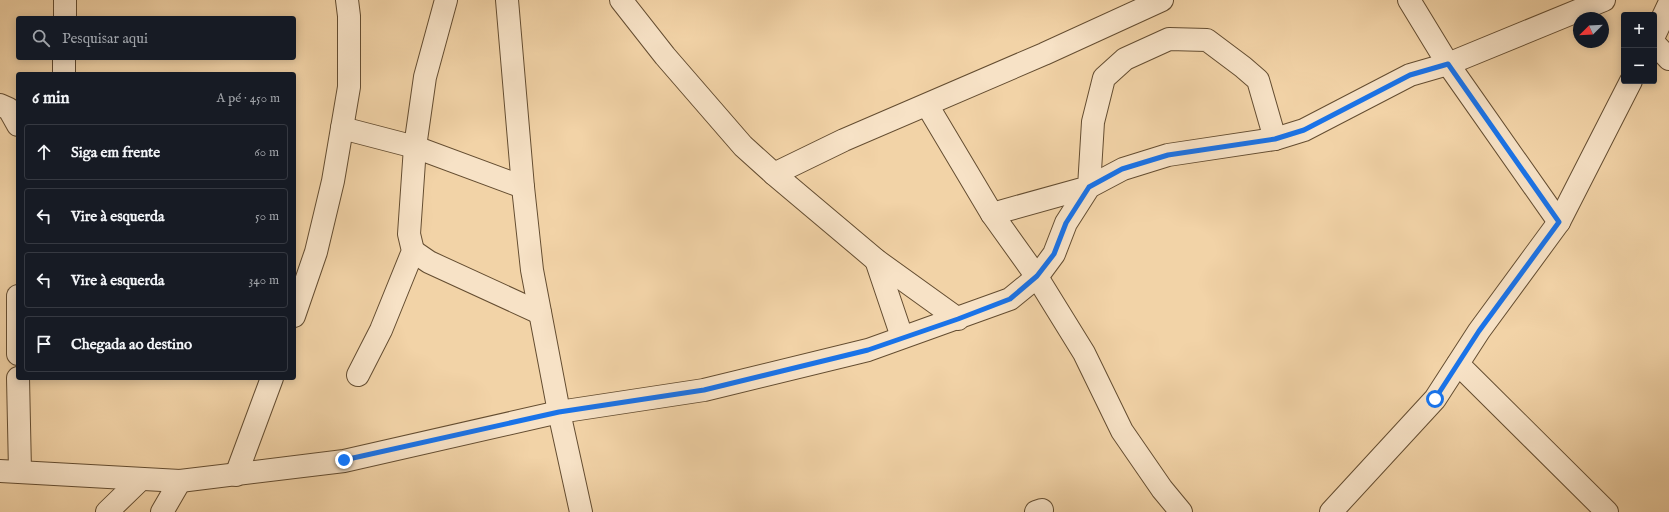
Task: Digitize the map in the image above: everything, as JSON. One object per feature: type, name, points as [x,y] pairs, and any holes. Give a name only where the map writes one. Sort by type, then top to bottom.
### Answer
[{"type":"street","points":[[65,16],[66,0]]},
{"type":"street","points":[[296,310],[316,252],[333,181],[349,87],[349,16],[347,0]]},
{"type":"street","points":[[358,375],[381,330],[413,251],[410,234],[415,146],[425,77],[446,0]]},
{"type":"street","points":[[507,0],[522,187],[532,270],[559,412],[581,512]]},
{"type":"street","points":[[621,0],[665,56],[743,146],[876,260],[958,319]]},
{"type":"street","points":[[774,174],[844,140],[1044,54],[1162,0]]},
{"type":"street","points":[[1409,0],[1448,64],[1559,222]]},
{"type":"street","points":[[992,214],[1089,187],[1122,169],[1168,155],[1275,139],[1304,130],[1410,75],[1448,64],[1604,0]]},
{"type":"street","points":[[1657,30],[1669,4]]},
{"type":"street","points":[[18,380],[10,471],[180,481],[344,460],[559,412],[704,390],[868,350],[958,319],[1010,299],[1037,276],[1054,254],[1066,223],[1089,187],[1093,122],[1104,78],[1125,59],[1169,39],[1207,40],[1258,80],[1275,139]]},
{"type":"street","points":[[1657,46],[1669,59]]},
{"type":"street","points":[[64,60],[64,72]]},
{"type":"street","points":[[1331,512],[1435,399],[1479,331],[1559,222],[1629,84]]},
{"type":"street","points":[[927,104],[992,214],[1037,276],[1084,353],[1122,431],[1162,489],[1181,512]]},
{"type":"street","points":[[0,105],[9,109],[16,121]]},
{"type":"street","points":[[342,128],[415,146],[522,187]]},
{"type":"street","points":[[413,251],[429,262],[540,313]]},
{"type":"street","points":[[876,260],[902,338]]},
{"type":"street","points":[[1458,364],[1607,512]]},
{"type":"street","points":[[236,475],[271,380]]},
{"type":"street","points":[[107,512],[141,479]]},
{"type":"street","points":[[162,512],[180,481]]},
{"type":"route","points":[[344,460],[559,412],[704,390],[868,350],[958,319],[1010,299],[1037,276],[1054,254],[1066,223],[1089,187],[1122,169],[1168,155],[1275,139],[1304,130],[1410,75],[1448,64],[1559,222],[1479,331],[1435,399]]}]
